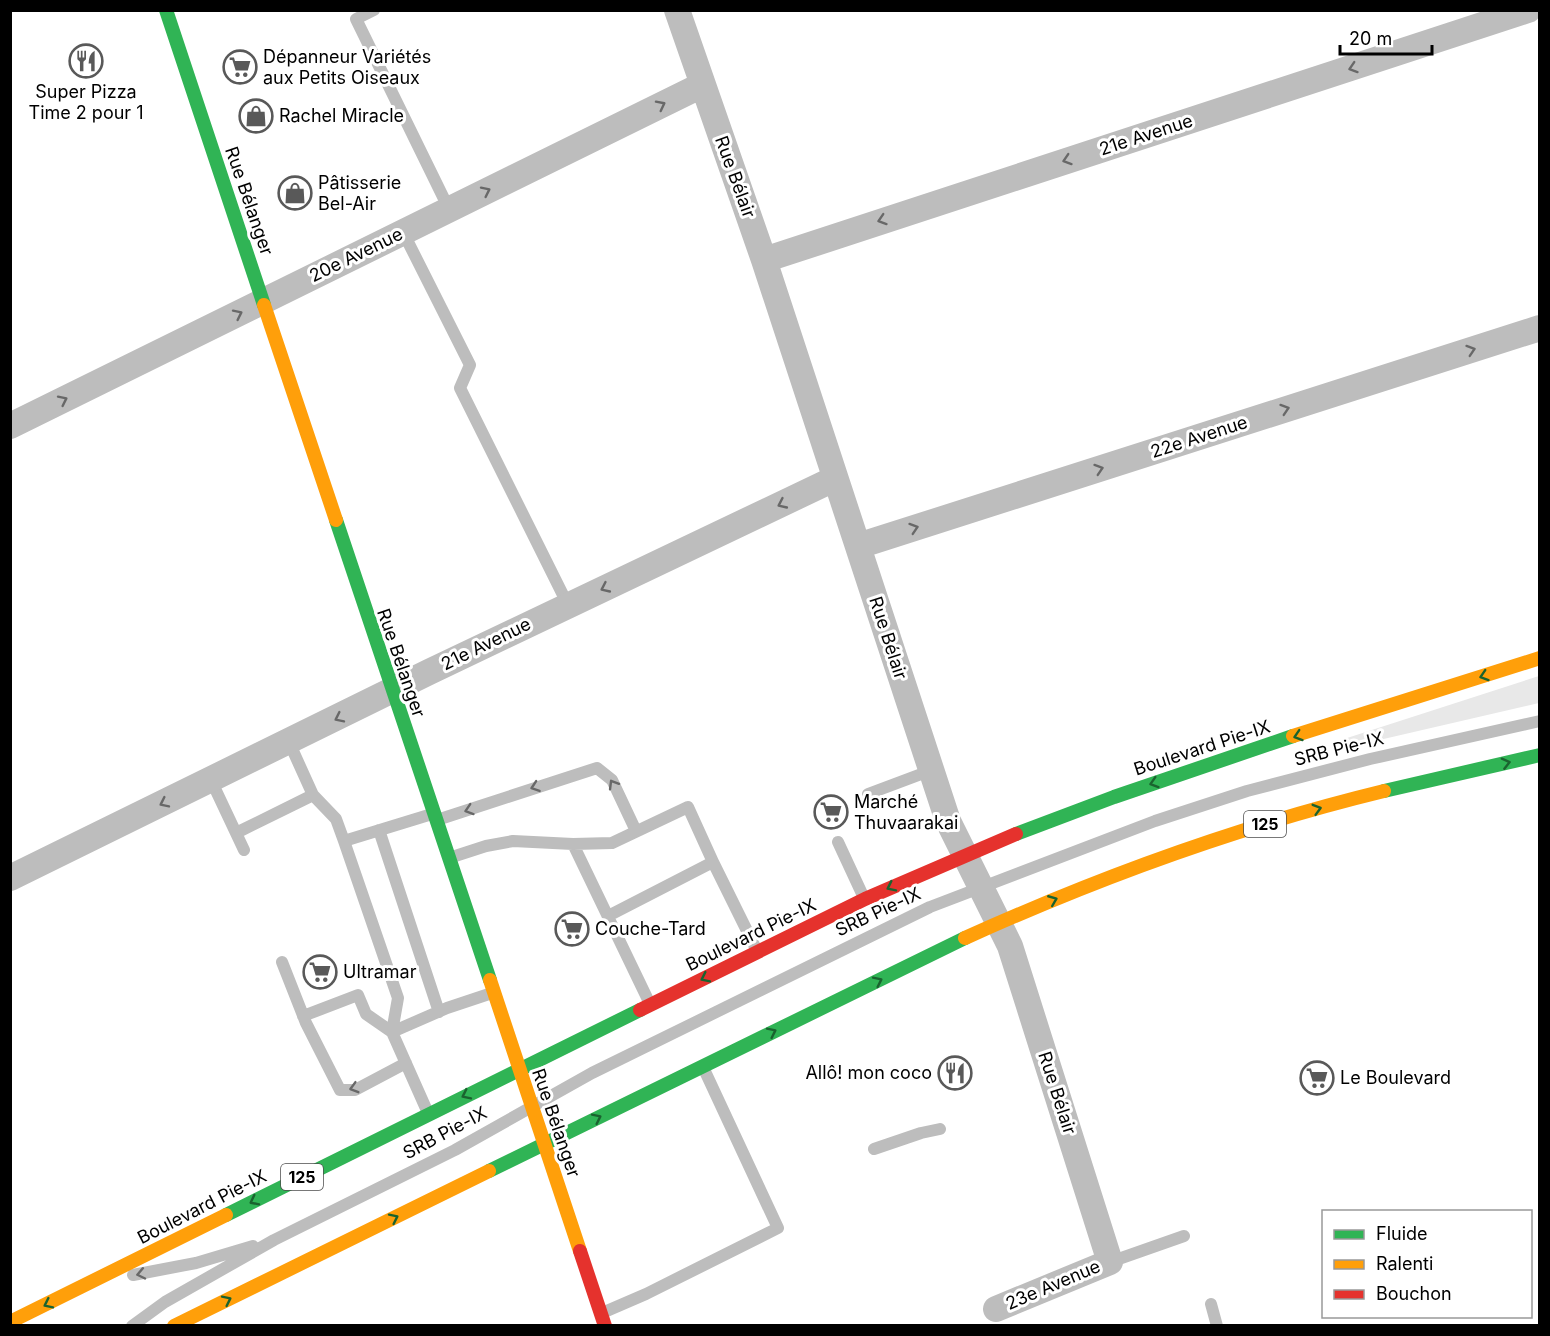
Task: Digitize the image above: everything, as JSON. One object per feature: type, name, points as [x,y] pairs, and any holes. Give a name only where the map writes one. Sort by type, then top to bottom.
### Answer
[{"type":"main road","name":"Rue Bélanger","points":[[166,10],[603,1319]]},
{"type":"main road","name":"Boulevard Pie-IX","points":[[10,1322],[865,899],[964,854],[1044,820],[1539,658]]},
{"type":"main road","name":"125","points":[[174,1326],[999,922],[1152,861],[1282,819],[1539,755]]},
{"type":"street","name":"Rue Bélair","points":[[677,10],[764,260],[948,821],[1010,946],[1110,1262]]},
{"type":"street","name":"21e Avenue","points":[[764,260],[1528,10]]},
{"type":"street","name":"20e Avenue","points":[[10,426],[702,85]]},
{"type":"street","name":"22e Avenue","points":[[858,546],[1539,328]]},
{"type":"street","name":"21e Avenue","points":[[10,878],[568,605],[834,479]]},
{"type":"street","name":"23e Avenue","points":[[999,1317],[1110,1262]]},
{"type":"lane","points":[[374,10],[356,19],[449,209]]},
{"type":"lane","points":[[404,232],[470,365],[460,387],[568,605]]},
{"type":"lane","name":"SRB Pie-IX","points":[[132,1326],[165,1302],[274,1239],[455,1150],[531,1106],[767,985],[930,907],[1155,821],[1247,791],[1370,759],[1539,721]]},
{"type":"lane","points":[[289,742],[313,795],[336,819],[344,841],[398,998],[392,1032]]},
{"type":"lane","points":[[344,841],[434,817],[597,768],[612,780],[636,831]]},
{"type":"lane","points":[[868,794],[932,770]]},
{"type":"lane","points":[[211,780],[244,850]]},
{"type":"lane","points":[[236,833],[313,795]]},
{"type":"lane","points":[[448,858],[486,846],[513,841],[612,843],[688,807],[757,952]]},
{"type":"lane","points":[[379,830],[440,1012]]},
{"type":"lane","points":[[838,842],[865,899]]},
{"type":"lane","points":[[573,844],[650,1005]]},
{"type":"lane","points":[[608,916],[713,862]]},
{"type":"lane","points":[[282,962],[303,1016],[340,1090],[355,1090],[406,1063]]},
{"type":"lane","points":[[392,1032],[493,993]]},
{"type":"lane","points":[[303,1016],[358,995],[366,1014],[392,1032],[428,1114]]},
{"type":"lane","points":[[603,1319],[646,1294],[778,1228],[703,1066]]},
{"type":"lane","points":[[874,1149],[921,1133],[940,1130]]},
{"type":"lane","points":[[1110,1262],[1184,1236]]},
{"type":"lane","name":"SRB Pie-IX","points":[[85,1285],[196,1263],[274,1239]]},
{"type":"lane","points":[[1211,1304],[1217,1326]]},
{"type":"shaded area","points":[[1539,676],[1539,703],[1349,747],[1339,746],[1344,739]]},
{"type":"traffic: fast","points":[[166,10],[264,305]]},
{"type":"traffic: fast","points":[[336,520],[490,980]]},
{"type":"traffic: fast","points":[[1016,834],[1114,797],[1293,736]]},
{"type":"traffic: fast","points":[[1384,791],[1540,755]]},
{"type":"traffic: fast","points":[[489,1171],[965,938]]},
{"type":"traffic: fast","points":[[226,1215],[640,1010]]},
{"type":"traffic: slow","points":[[264,305],[336,520]]},
{"type":"traffic: slow","points":[[1293,736],[1540,658]]},
{"type":"traffic: slow","points":[[965,938],[1067,894],[1171,855],[1277,820],[1384,791]]},
{"type":"traffic: slow","points":[[490,980],[580,1251]]},
{"type":"traffic: slow","points":[[174,1326],[489,1171]]},
{"type":"traffic: slow","points":[[10,1322],[226,1215]]},
{"type":"traffic: jam","points":[[640,1010],[865,899],[1016,834]]},
{"type":"traffic: jam","points":[[580,1251],[605,1326]]},
{"type":"place","name":"Super Pizza Time 2 pour 1","points":[[86,61]]},
{"type":"place","name":"Dépanneur Variétés aux Petits Oiseaux","points":[[240,67]]},
{"type":"place","name":"Rachel Miracle","points":[[256,116]]},
{"type":"place","name":"Pâtisserie Bel-Air","points":[[295,193]]},
{"type":"place","name":"Marché Thuvaarakai","points":[[831,812]]},
{"type":"place","name":"Couche-Tard","points":[[572,929]]},
{"type":"place","name":"Ultramar","points":[[320,972]]},
{"type":"place","name":"Allô! mon coco","points":[[955,1073]]},
{"type":"place","name":"Le Boulevard","points":[[1317,1078]]}]
